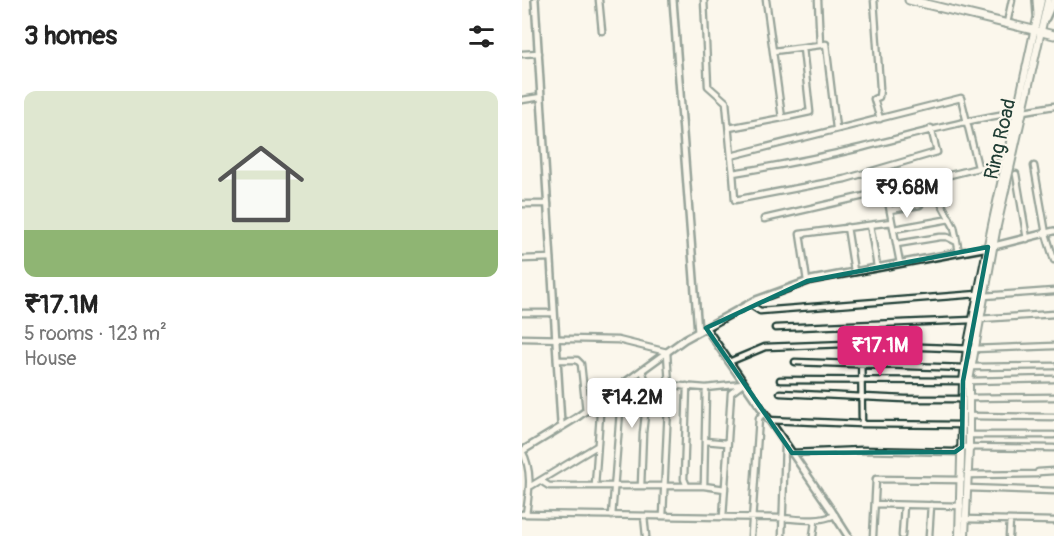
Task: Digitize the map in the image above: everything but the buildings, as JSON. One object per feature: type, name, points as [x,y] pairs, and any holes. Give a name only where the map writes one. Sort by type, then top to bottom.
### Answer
[{"type":"main road","points":[[909,0],[1054,35]]},
{"type":"main road","name":"Ring Road","points":[[1040,22],[1041,0]]},
{"type":"main road","name":"Ring Road","points":[[965,536],[961,506],[965,478],[963,425],[968,367],[991,246],[1040,22],[1048,0]]},
{"type":"main road","name":"Ring Road","points":[[991,246],[1006,161],[1021,111]]},
{"type":"main road","name":"Ring Road","points":[[965,447],[969,435],[966,399]]},
{"type":"main road","name":"Ring Road","points":[[959,536],[967,488],[965,478]]},
{"type":"street","points":[[536,0],[561,423]]},
{"type":"street","points":[[599,0],[602,31]]},
{"type":"street","points":[[673,0],[698,332]]},
{"type":"street","points":[[705,0],[708,86],[726,102],[735,200],[845,179],[937,152],[931,129]]},
{"type":"street","points":[[766,0],[782,118]]},
{"type":"street","points":[[818,0],[820,45]]},
{"type":"street","points":[[874,0],[880,88],[879,97],[874,99],[880,119]]},
{"type":"street","points":[[1007,23],[1012,0]]},
{"type":"street","points":[[1036,0],[1040,22]]},
{"type":"street","points":[[1040,22],[1053,0]]},
{"type":"street","points":[[774,51],[826,44],[836,128]]},
{"type":"street","points":[[729,128],[810,112],[803,48]]},
{"type":"street","points":[[522,54],[539,53]]},
{"type":"street","points":[[522,100],[541,97]]},
{"type":"street","points":[[731,156],[961,98],[978,167]]},
{"type":"street","points":[[733,173],[859,148],[966,120],[1054,106]]},
{"type":"street","points":[[764,219],[1006,161]]},
{"type":"street","points":[[1034,166],[1046,234],[1054,260]]},
{"type":"street","points":[[872,171],[873,194]]},
{"type":"street","points":[[1016,174],[1027,239]]},
{"type":"street","points":[[937,178],[941,203],[954,227],[958,252]]},
{"type":"street","points":[[886,191],[900,263]]},
{"type":"street","points":[[522,204],[548,204]]},
{"type":"street","points":[[890,210],[920,205]]},
{"type":"street","points":[[894,229],[922,222],[950,219]]},
{"type":"street","points":[[807,281],[800,234],[892,222]]},
{"type":"street","points":[[870,225],[877,266]]},
{"type":"street","points":[[847,227],[854,271]]},
{"type":"street","points":[[835,515],[815,521],[783,518],[524,514],[531,486],[528,461],[522,451],[586,411],[667,352],[749,304],[807,281],[1027,239],[1054,231]]},
{"type":"street","points":[[897,244],[940,237],[957,242]]},
{"type":"street","points":[[522,259],[551,258]]},
{"type":"street","points":[[749,304],[760,311],[1054,291]]},
{"type":"street","points":[[522,313],[554,313]]},
{"type":"street","points":[[775,328],[1054,314]]},
{"type":"street","points":[[706,328],[848,536]]},
{"type":"street","points":[[522,338],[618,340],[667,352]]},
{"type":"street","points":[[729,362],[765,347],[861,345],[971,349],[1054,346]]},
{"type":"street","points":[[861,345],[862,424]]},
{"type":"street","points":[[663,516],[669,385],[667,352]]},
{"type":"street","points":[[557,360],[577,360],[581,364],[586,411]]},
{"type":"street","points":[[795,362],[968,367],[1054,366]]},
{"type":"street","points":[[641,486],[648,388],[642,370]]},
{"type":"street","points":[[780,380],[1054,379]]},
{"type":"street","points":[[669,385],[706,388],[744,384]]},
{"type":"street","points":[[723,517],[731,393],[744,384]]},
{"type":"street","points":[[612,516],[622,385]]},
{"type":"street","points":[[687,386],[684,479],[687,486]]},
{"type":"street","points":[[704,486],[706,388]]},
{"type":"street","points":[[780,393],[861,398],[1054,397]]},
{"type":"street","points":[[595,404],[600,414],[595,486]]},
{"type":"street","points":[[751,536],[759,418],[764,414]]},
{"type":"street","points":[[969,416],[1054,417]]},
{"type":"street","points":[[768,420],[963,425]]},
{"type":"street","points":[[969,435],[1054,435]]},
{"type":"street","points":[[705,441],[727,443]]},
{"type":"street","points":[[782,536],[785,444]]},
{"type":"street","points":[[531,486],[597,446]]},
{"type":"street","points":[[792,453],[862,450],[955,452],[965,447],[1054,448]]},
{"type":"street","points":[[873,536],[876,479],[965,478],[1054,471]]},
{"type":"street","points":[[541,481],[549,486],[704,486],[725,489]]},
{"type":"street","points":[[967,488],[1054,491]]},
{"type":"street","points":[[875,504],[961,506]]},
{"type":"street","points":[[902,536],[904,505]]},
{"type":"street","points":[[929,536],[931,505]]},
{"type":"street","points":[[644,516],[646,536]]},
{"type":"street","points":[[963,519],[1054,521]]},
{"type":"street","points":[[1009,536],[1010,520]]},
{"type":"street","points":[[813,536],[815,521]]},
{"type":"highlighted area","points":[[988,247],[963,381],[962,447],[955,452],[792,453],[706,328],[807,281]]}]
